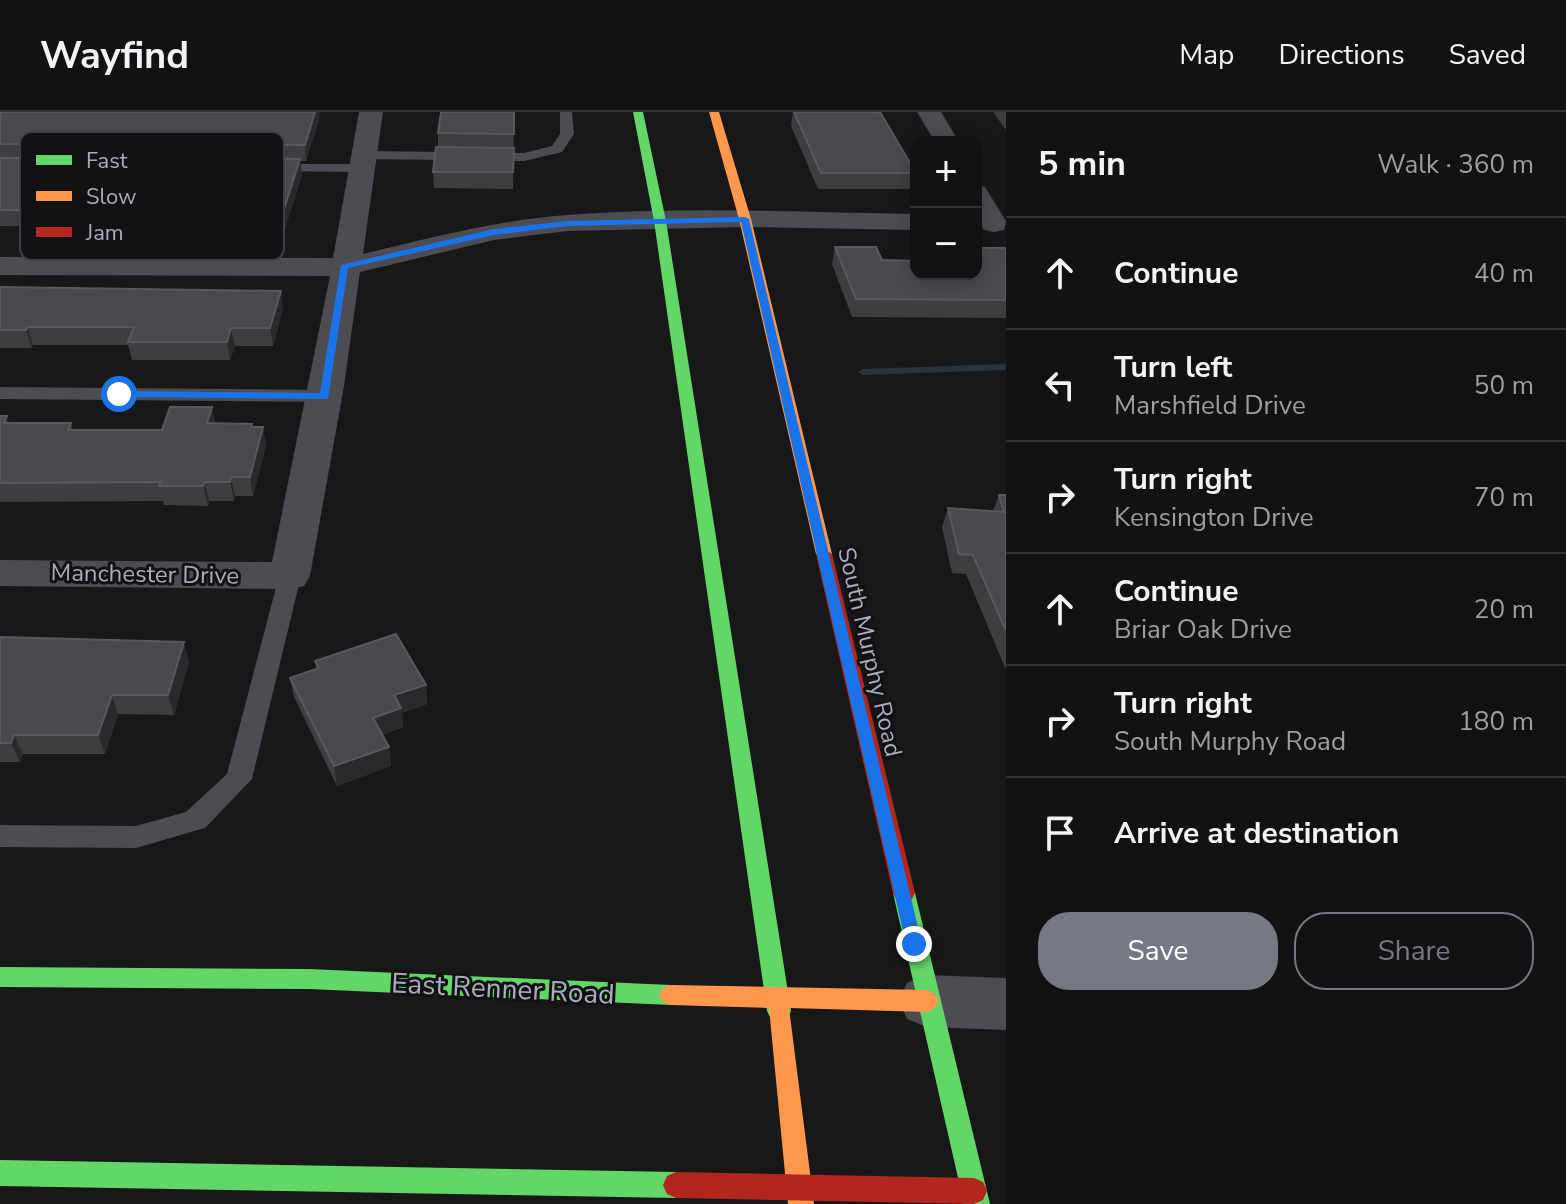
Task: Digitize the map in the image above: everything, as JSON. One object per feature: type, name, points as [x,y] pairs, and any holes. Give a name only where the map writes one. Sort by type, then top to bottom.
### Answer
[{"type":"main road","points":[[638,112],[660,221],[777,995],[800,1196]]},
{"type":"main road","name":"South Murphy Road","points":[[714,112],[745,219],[927,1001],[986,1195]]},
{"type":"main road","name":"East Renner Road","points":[[0,977],[309,979],[669,995],[777,995],[927,1001]]},
{"type":"main road","points":[[13,1183],[800,1196],[986,1195]]},
{"type":"street","points":[[290,576],[325,396],[371,112]]},
{"type":"street","points":[[929,112],[943,136]]},
{"type":"street","points":[[982,205],[992,224]]},
{"type":"street","points":[[0,266],[344,267],[494,232],[567,223],[745,219],[910,222]]},
{"type":"street","name":"Manchester Drive","points":[[0,573],[290,576]]},
{"type":"street","name":"East Renner Road","points":[[927,1001],[1006,1004]]},
{"type":"lane","points":[[284,167],[524,157],[557,149],[567,134],[566,112]]},
{"type":"lane","points":[[0,393],[325,396]]},
{"type":"lane","points":[[0,836],[136,837],[195,820],[239,779],[290,576]]},
{"type":"building","points":[[0,112],[315,112],[305,145],[284,145],[284,132],[20,132],[20,144],[0,144]]},
{"type":"building","points":[[441,112],[514,112],[514,134],[438,133]]},
{"type":"building","points":[[794,112],[880,112],[910,163],[910,173],[821,173]]},
{"type":"building","points":[[436,147],[514,148],[513,172],[433,172]]},
{"type":"building","points":[[0,158],[20,158],[20,210],[0,210]]},
{"type":"building","points":[[284,159],[300,159],[284,209]]},
{"type":"building","points":[[835,247],[876,247],[882,260],[910,261],[910,280],[982,280],[982,248],[1006,248],[1006,300],[856,299]]},
{"type":"building","points":[[0,287],[281,291],[270,328],[231,328],[227,342],[128,342],[134,327],[0,330]]},
{"type":"building","points":[[170,407],[212,407],[207,423],[263,427],[250,477],[231,477],[230,482],[205,482],[203,486],[159,486],[161,482],[0,483],[0,416],[7,416],[4,423],[71,423],[68,430],[162,430]]},
{"type":"building","points":[[999,495],[1006,495],[1006,631],[973,555],[959,554],[948,508],[1004,512]]},
{"type":"building","points":[[396,634],[426,685],[394,695],[401,708],[373,718],[389,747],[334,766],[290,678],[319,668],[315,661]]},
{"type":"building","points":[[0,637],[184,642],[168,695],[112,695],[98,735],[14,735],[11,743],[0,743]]},
{"type":"waterway","points":[[863,372],[1006,367]]},
{"type":"traffic: fast","points":[[638,112],[660,221],[779,1011]]},
{"type":"traffic: fast","points":[[904,893],[977,1204]]},
{"type":"traffic: fast","points":[[0,977],[309,979],[671,995]]},
{"type":"traffic: fast","points":[[0,1173],[676,1185]]},
{"type":"traffic: slow","points":[[714,112],[745,219],[824,554]]},
{"type":"traffic: slow","points":[[671,995],[927,1001]]},
{"type":"traffic: slow","points":[[779,1011],[801,1204]]},
{"type":"traffic: jam","points":[[824,554],[904,893]]},
{"type":"traffic: jam","points":[[676,1185],[974,1191]]},
{"type":"route","points":[[119,394],[325,396],[344,267],[494,232],[567,223],[745,219],[914,944]]}]
